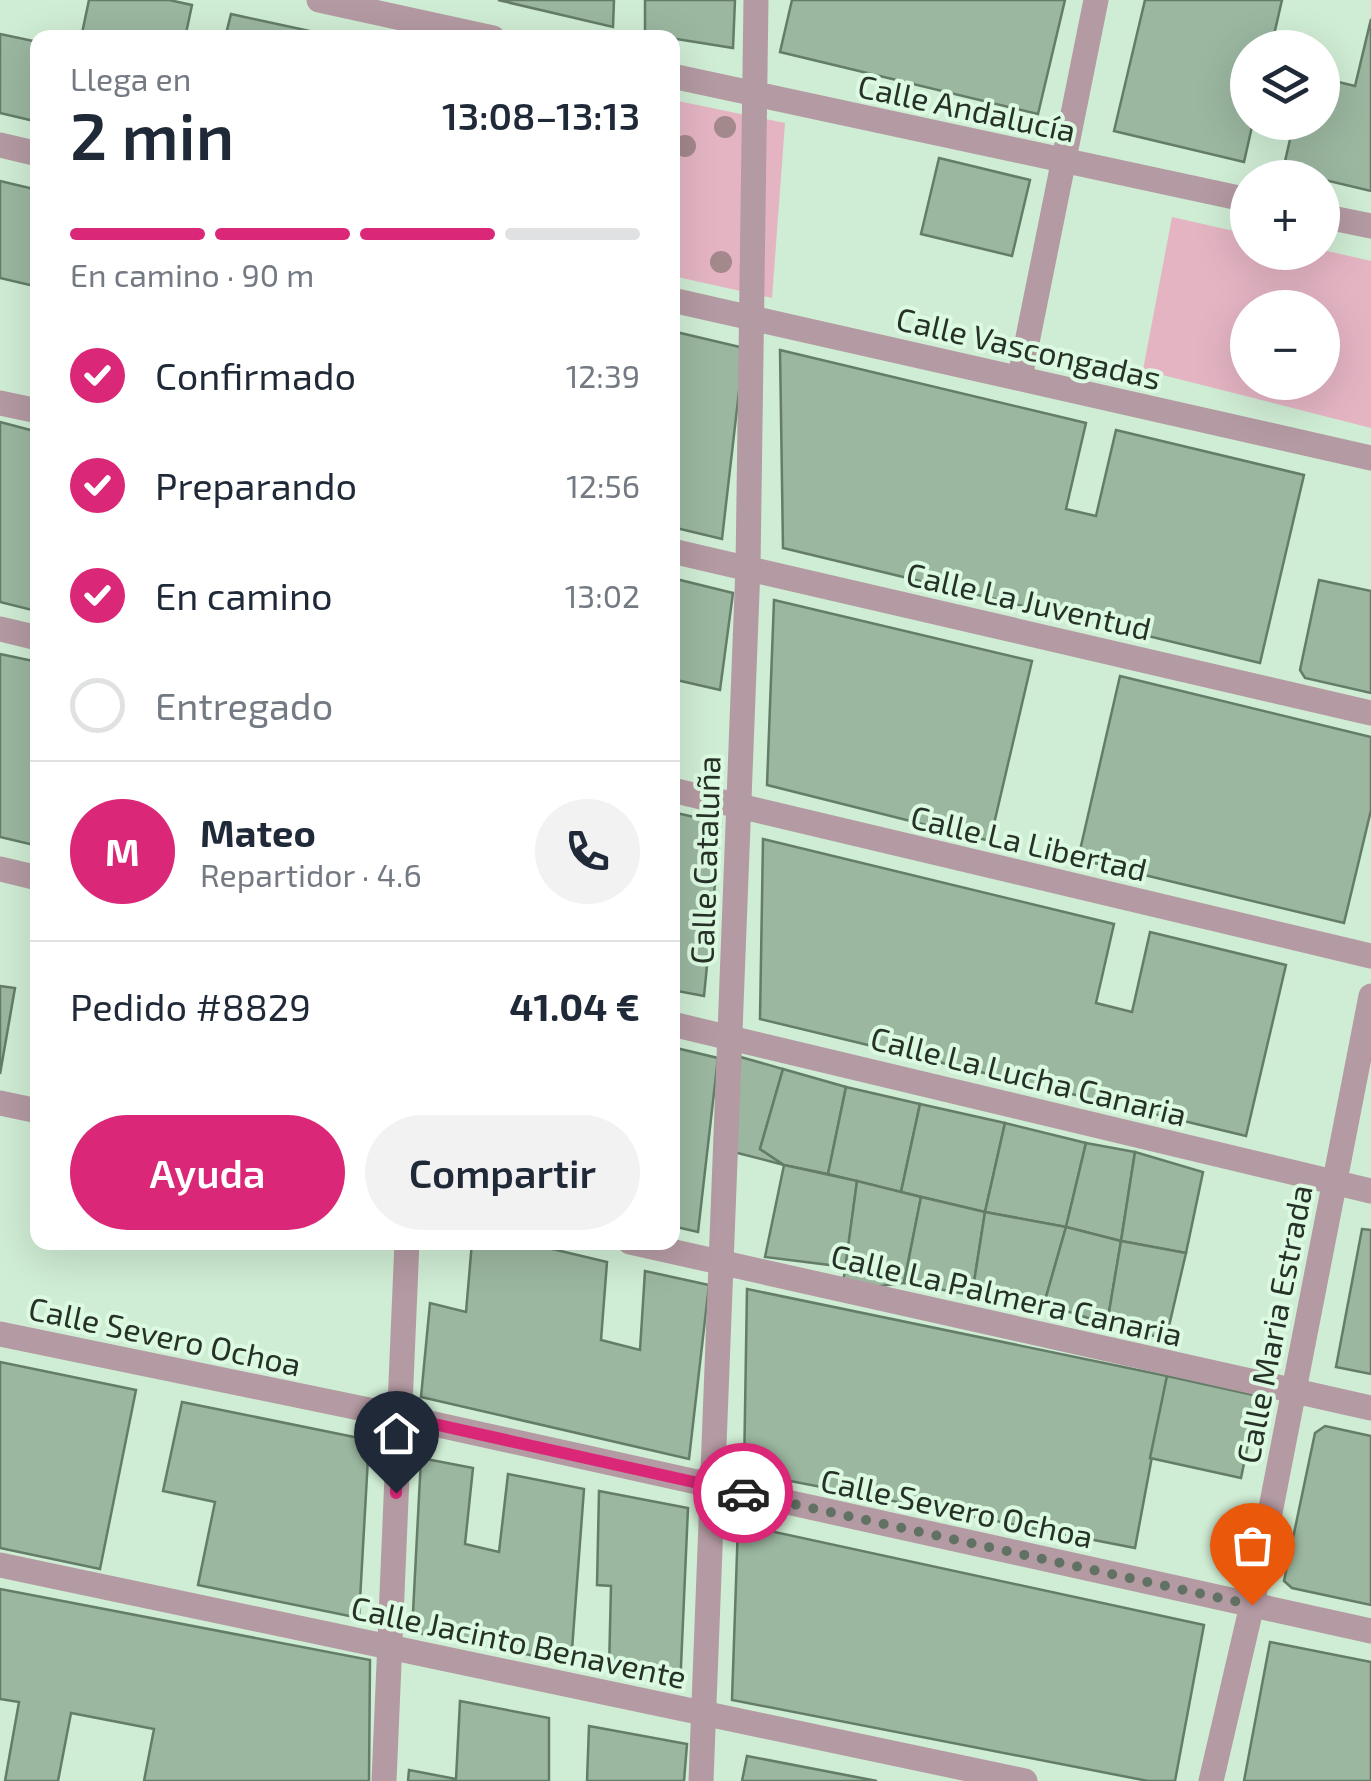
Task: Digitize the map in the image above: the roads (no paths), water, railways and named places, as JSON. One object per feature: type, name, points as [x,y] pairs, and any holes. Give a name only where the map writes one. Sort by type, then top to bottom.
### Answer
[{"type":"street","points":[[319,0],[466,30]]},
{"type":"street","name":"Calle Cataluña","points":[[701,1781],[748,567],[756,0]]},
{"type":"street","points":[[1020,377],[1096,0]]},
{"type":"street","name":"Calle Andalucía","points":[[680,78],[1230,196]]},
{"type":"street","points":[[0,146],[30,152]]},
{"type":"street","points":[[1340,220],[1371,226]]},
{"type":"street","name":"Calle Vascongadas","points":[[680,302],[1371,458]]},
{"type":"street","points":[[0,403],[30,410]]},
{"type":"street","name":"Calle La Juventud","points":[[680,554],[1371,713]]},
{"type":"street","points":[[0,630],[30,636]]},
{"type":"street","name":"Calle La Libertad","points":[[680,792],[1371,956]]},
{"type":"street","points":[[0,869],[30,876]]},
{"type":"street","name":"Calle Maria Estrada","points":[[1211,1781],[1252,1605],[1371,996]]},
{"type":"street","name":"Calle La Lucha Canaria","points":[[680,1026],[1371,1190]]},
{"type":"street","points":[[0,1103],[30,1109]]},
{"type":"street","points":[[384,1781],[407,1250]]},
{"type":"street","name":"Calle La Palmera Canaria","points":[[663,1250],[1371,1408]]},
{"type":"street","name":"Calle Severo Ochoa","points":[[0,1334],[398,1416],[1371,1631]]},
{"type":"street","name":"Calle Jacinto Benavente","points":[[0,1565],[1025,1781]]}]
